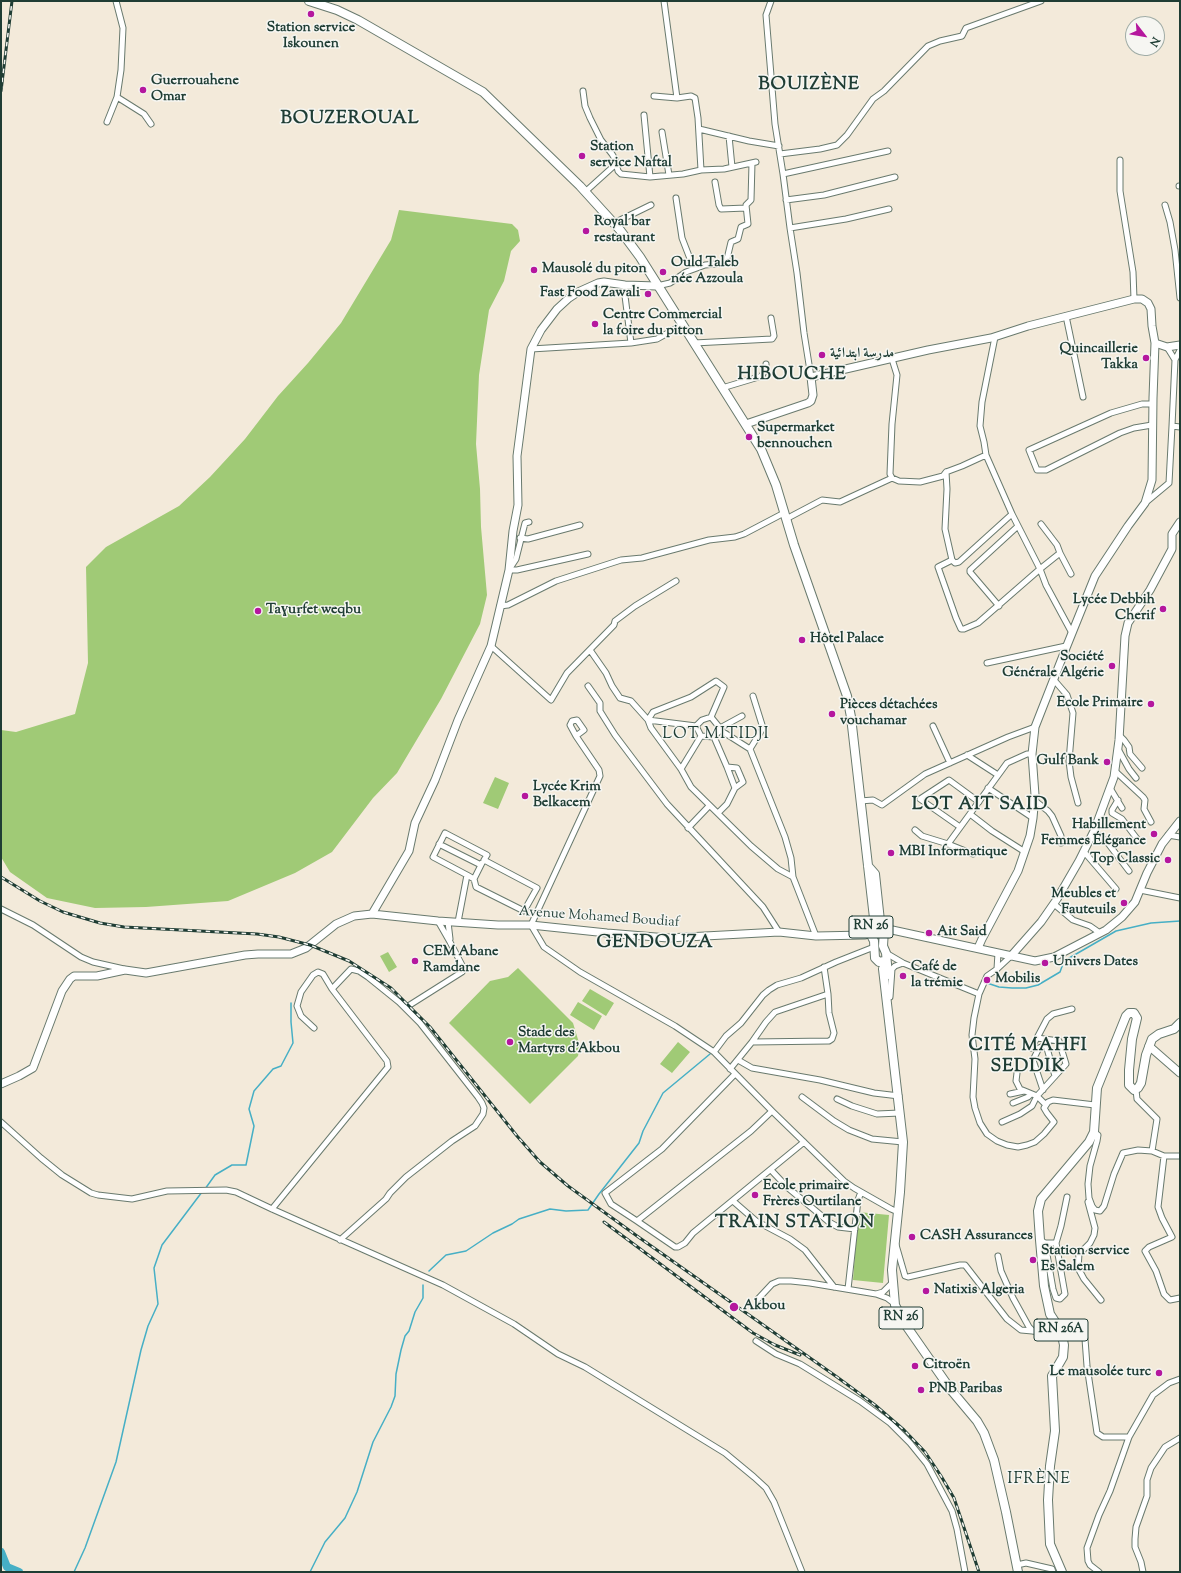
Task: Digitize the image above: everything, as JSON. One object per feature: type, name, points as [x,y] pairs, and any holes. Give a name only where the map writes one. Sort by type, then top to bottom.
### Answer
[{"type":"main road","name":"RN 26","points":[[309,1],[337,10],[358,20],[483,92],[585,192],[614,223],[640,257],[746,424],[761,449],[847,696],[851,717],[874,918]]},
{"type":"main road","name":"RN 26","points":[[868,866],[875,874],[880,921],[884,933],[883,944],[888,957],[890,997],[894,1024],[891,1036]]},
{"type":"main road","name":"RN 26","points":[[868,866],[864,877],[870,938],[876,960],[886,1025],[891,1036]]},
{"type":"main road","name":"RN 26","points":[[870,938],[872,927],[876,925],[883,928]]},
{"type":"main road","points":[[876,960],[884,961],[888,957]]},
{"type":"main road","name":"RN 26","points":[[882,969],[903,1142],[903,1160],[893,1282],[895,1305],[905,1324],[951,1390],[984,1433],[994,1460],[1017,1568]]},
{"type":"main road","points":[[1094,1132],[1097,1088],[1124,1019],[1127,1015],[1131,1013],[1136,1014],[1138,1018],[1131,1052],[1129,1082],[1130,1087],[1136,1090],[1141,1083],[1149,1046],[1156,1035],[1174,1029],[1180,1023]]},
{"type":"main road","name":"RN 26A","points":[[1062,1572],[1050,1544],[1048,1500],[1050,1466],[1055,1431],[1052,1376],[1062,1357],[1064,1345],[1061,1331],[1050,1314],[1044,1286],[1042,1242],[1038,1211],[1041,1199],[1089,1142],[1094,1132]]},
{"type":"street","points":[[107,122],[116,97],[121,70],[123,46],[123,28],[116,1]]},
{"type":"street","points":[[664,1],[677,98]]},
{"type":"street","points":[[746,424],[808,403],[811,401],[813,395],[783,174],[774,124],[766,15],[771,1]]},
{"type":"street","points":[[780,154],[820,149],[837,145],[847,135],[873,99],[884,91],[928,46],[940,41],[962,36],[966,28],[1041,1]]},
{"type":"street","points":[[372,914],[409,851],[415,823],[435,780],[458,720],[491,646],[509,570],[513,531],[518,505],[517,456],[531,349],[541,330],[557,309],[569,298],[598,283],[604,282],[625,285],[657,286],[670,283],[682,273],[705,265],[726,263],[731,242],[738,239],[741,227],[748,224],[746,204],[752,200],[754,162],[732,167],[669,175],[650,176],[621,174],[618,171],[615,159],[601,140],[590,118],[585,106],[583,91]]},
{"type":"street","points":[[654,96],[677,98],[691,96],[695,98],[699,129],[701,170]]},
{"type":"street","points":[[116,97],[144,114],[151,124]]},
{"type":"street","points":[[644,115],[650,176]]},
{"type":"street","points":[[699,129],[778,146]]},
{"type":"street","points":[[662,132],[669,175]]},
{"type":"street","points":[[729,136],[732,167]]},
{"type":"street","points":[[783,174],[888,151]]},
{"type":"street","points":[[1120,160],[1120,191],[1132,264],[1134,299]]},
{"type":"street","points":[[585,192],[616,164]]},
{"type":"street","points":[[786,200],[824,195],[895,177]]},
{"type":"street","points":[[715,182],[721,209],[746,208]]},
{"type":"street","points":[[676,198],[682,238],[694,269]]},
{"type":"street","points":[[614,223],[651,205]]},
{"type":"street","points":[[1165,205],[1175,250],[1180,298]]},
{"type":"street","points":[[790,228],[846,219],[889,209]]},
{"type":"street","points":[[625,285],[631,343]]},
{"type":"street","points":[[811,377],[994,337],[1066,316],[1134,299],[1142,299],[1148,302],[1151,308],[1155,343],[1152,425],[1152,480],[1145,503]]},
{"type":"street","points":[[1066,316],[1083,397]]},
{"type":"street","points":[[694,343],[772,339],[774,336],[771,318]]},
{"type":"street","points":[[531,349],[631,343],[657,339],[682,325]]},
{"type":"street","points":[[994,337],[982,402],[980,426],[986,454],[1012,514],[1040,569],[1049,591],[1072,633]]},
{"type":"street","points":[[1155,343],[1167,347],[1180,345]]},
{"type":"street","points":[[1167,347],[1175,360]]},
{"type":"street","points":[[978,948],[1018,871],[1025,852],[1033,818],[1034,800],[1032,754],[1035,727],[1066,646],[1096,576],[1128,526],[1145,503],[1169,483],[1175,360],[1180,350]]},
{"type":"street","points":[[892,359],[897,375],[890,467],[890,474],[892,478]]},
{"type":"street","points":[[722,388],[762,376],[766,364]]},
{"type":"street","points":[[1152,425],[1134,428],[1120,433],[1046,470],[1037,470],[1029,450],[1112,413],[1142,404],[1153,404]]},
{"type":"street","points":[[1172,426],[1180,427]]},
{"type":"street","points":[[500,606],[508,605],[556,581],[621,560],[642,558],[709,540],[735,537],[822,500],[840,502],[892,478],[900,481],[920,482],[943,476],[946,472],[986,454]]},
{"type":"street","points":[[946,472],[947,489],[945,529],[954,563],[959,562],[1012,514]]},
{"type":"street","points":[[509,570],[516,559],[520,538],[526,523],[529,522]]},
{"type":"street","points":[[1095,1105],[1059,1100],[1048,1102],[1044,1108],[1054,1122],[1052,1126],[1035,1142],[1027,1145],[1018,1147],[1007,1145],[997,1141],[987,1134],[980,1123],[975,1108],[975,1059],[972,1035],[974,1018],[980,994],[987,976],[1011,956],[1041,922],[1054,904],[1094,831],[1110,788],[1118,749],[1125,636],[1128,623],[1150,590],[1172,549],[1172,534],[1180,522]]},
{"type":"street","points":[[1041,524],[1057,545],[1060,554],[1071,574]]},
{"type":"street","points":[[520,538],[528,539],[580,525]]},
{"type":"street","points":[[999,606],[970,572],[970,570],[1018,526]]},
{"type":"street","points":[[509,570],[517,570],[588,554]]},
{"type":"street","points":[[952,560],[938,567],[956,618],[961,628],[964,629],[978,623],[1040,569],[1060,554]]},
{"type":"street","points":[[491,646],[551,700],[567,673],[614,625],[615,621],[676,581]]},
{"type":"street","points":[[987,663],[1066,646]]},
{"type":"street","points":[[590,650],[606,673],[620,698],[632,701],[648,720],[651,728],[681,769],[691,787],[751,846],[778,869],[793,877]]},
{"type":"street","points":[[1054,680],[1067,695],[1074,713],[1069,761],[1071,777],[1078,803]]},
{"type":"street","points":[[648,720],[654,712],[691,697],[716,681],[724,687],[711,717],[702,720],[696,726]]},
{"type":"street","points":[[588,686],[600,703],[600,711],[615,735],[667,804],[763,907],[779,932]]},
{"type":"street","points":[[750,749],[763,728],[753,696]]},
{"type":"street","points":[[714,737],[720,729],[742,716]]},
{"type":"street","points":[[711,717],[720,729],[750,749],[785,837],[791,858],[793,877],[816,936]]},
{"type":"street","points":[[648,720],[696,726]]},
{"type":"street","points":[[696,726],[700,736]]},
{"type":"street","points":[[933,726],[950,763]]},
{"type":"street","points":[[860,801],[873,800],[882,805],[925,774],[1008,737],[1035,727]]},
{"type":"street","points":[[1119,735],[1129,747],[1130,754],[1142,768]]},
{"type":"street","points":[[576,736],[599,770],[600,776],[531,925],[544,947],[580,972],[675,1026],[714,1052],[844,1181],[898,1212]]},
{"type":"street","points":[[681,769],[700,736]]},
{"type":"street","points":[[700,736],[714,737]]},
{"type":"street","points":[[714,737],[735,788]]},
{"type":"street","points":[[1118,749],[1129,770],[1136,778]]},
{"type":"street","points":[[948,844],[1007,763],[1027,754],[1032,754]]},
{"type":"street","points":[[967,755],[998,775]]},
{"type":"street","points":[[718,813],[727,804],[735,788],[743,782],[737,768],[727,767]]},
{"type":"street","points":[[1114,771],[1143,797],[1145,800],[1144,809],[1151,822]]},
{"type":"street","points":[[960,827],[920,799],[949,780],[979,802]]},
{"type":"street","points":[[988,788],[1033,818]]},
{"type":"street","points":[[1110,788],[1122,808]]},
{"type":"street","points":[[1034,800],[1052,816],[1061,836],[1061,843]]},
{"type":"street","points":[[1118,800],[1112,810],[1112,813],[1122,819],[1138,840]]},
{"type":"street","points":[[688,828],[709,806]]},
{"type":"street","points":[[970,814],[992,831],[1025,852]]},
{"type":"street","points":[[883,928],[1035,961],[1054,958],[1100,933],[1122,917],[1135,902],[1162,844],[1180,821]]},
{"type":"street","points":[[915,830],[922,836],[973,854]]},
{"type":"street","points":[[1094,831],[1107,842],[1130,870]]},
{"type":"street","points":[[439,844],[482,863],[537,888],[524,911],[476,887],[474,879],[482,863],[487,855],[445,833],[439,844],[433,857],[474,879]]},
{"type":"street","points":[[1168,835],[1180,837]]},
{"type":"street","points":[[1083,852],[1116,889]]},
{"type":"street","points":[[458,922],[467,875]]},
{"type":"street","points":[[1140,890],[1180,898]]},
{"type":"street","points":[[1054,904],[1073,920],[1090,926],[1100,933]]},
{"type":"street","points":[[1,909],[33,925],[82,957],[93,962],[125,970]]},
{"type":"street","name":"Avenue Mohamed Boudiaf","points":[[125,970],[146,973],[258,954],[291,954],[306,948],[328,929],[345,919],[354,916],[372,914],[438,922],[531,925],[668,938],[779,932],[816,936],[870,938]]},
{"type":"street","points":[[405,1008],[462,972],[464,968],[438,922]]},
{"type":"street","points":[[448,922],[450,942]]},
{"type":"street","points":[[883,944],[899,932]]},
{"type":"street","points":[[866,951],[870,938]]},
{"type":"street","points":[[714,1052],[726,1036],[741,1022],[763,995],[769,990],[778,985],[801,978],[824,967],[866,951]]},
{"type":"street","points":[[866,951],[876,960]]},
{"type":"street","points":[[997,969],[998,953]]},
{"type":"street","points":[[888,957],[980,994]]},
{"type":"street","points":[[890,997],[892,969],[903,963]]},
{"type":"street","points":[[752,1042],[829,1041],[832,1039],[834,1033],[824,967]]},
{"type":"street","points":[[332,989],[350,970],[355,969],[405,1008],[420,1023],[478,1097],[482,1103],[483,1114],[475,1126],[452,1141],[406,1177],[386,1199],[340,1240]]},
{"type":"street","points":[[1,1084],[33,1068],[62,991],[70,979],[77,976],[97,976],[125,970]]},
{"type":"street","points":[[272,1209],[388,1068],[387,1061],[332,989],[323,974],[318,972],[313,975],[299,996],[296,1006],[299,1013],[314,1028]]},
{"type":"street","points":[[730,1069],[775,1012],[828,994]]},
{"type":"street","points":[[1031,1048],[1047,1018],[1053,1014],[1072,1009]]},
{"type":"street","points":[[1002,1122],[1032,1106],[1037,1096],[1066,1064],[1059,1041],[1037,1038]]},
{"type":"street","points":[[1043,1090],[1034,1060],[1040,1048],[1046,1045],[1051,1039]]},
{"type":"street","points":[[1046,1045],[1054,1076]]},
{"type":"street","points":[[1149,1046],[1180,1073]]},
{"type":"street","points":[[738,1060],[752,1068],[820,1080],[874,1093],[898,1096]]},
{"type":"street","points":[[1017,1073],[1013,1081],[1020,1089],[1037,1096],[1046,1105]]},
{"type":"street","points":[[735,1074],[662,1149],[606,1193],[611,1204],[675,1247],[678,1247],[685,1243],[693,1233],[804,1142]]},
{"type":"street","points":[[1136,1090],[1137,1099],[1157,1119],[1152,1151]]},
{"type":"street","points":[[1010,1094],[1024,1091]]},
{"type":"street","points":[[1013,1103],[1028,1097],[1031,1094]]},
{"type":"street","points":[[802,1097],[848,1130],[872,1139],[903,1142]]},
{"type":"street","points":[[837,1099],[852,1106],[877,1114],[900,1112]]},
{"type":"street","points":[[637,1221],[734,1146],[772,1111]]},
{"type":"street","points":[[1,1122],[41,1158],[62,1175],[85,1190],[98,1195],[132,1199],[167,1191],[226,1190],[236,1192],[443,1285],[514,1324],[558,1354],[585,1367],[725,1453],[766,1488],[774,1502],[802,1572]]},
{"type":"street","points":[[1094,1132],[1098,1135],[1090,1166],[1088,1205],[1095,1228],[1094,1235],[1090,1243],[1079,1254],[1078,1268],[1084,1279],[1101,1300]]},
{"type":"street","points":[[1089,1198],[1095,1210],[1100,1211],[1104,1206],[1123,1153],[1133,1151],[1152,1151],[1164,1156],[1180,1156]]},
{"type":"street","points":[[1164,1156],[1158,1206],[1162,1218],[1172,1237],[1149,1247],[1145,1251],[1156,1271],[1164,1294],[1170,1300],[1180,1298]]},
{"type":"street","points":[[771,1170],[787,1186],[829,1222],[838,1227],[855,1229]]},
{"type":"street","points":[[848,1289],[858,1200],[861,1192]]},
{"type":"street","points":[[1056,1243],[1042,1242],[1053,1289],[1056,1298],[1060,1299],[1065,1294],[1056,1243],[1067,1198]]},
{"type":"street","points":[[733,1201],[756,1221],[790,1239],[805,1250],[834,1287]]},
{"type":"street","points":[[895,1243],[905,1276],[908,1277],[965,1265],[1007,1319],[1021,1330],[1055,1333],[1066,1328],[1074,1329],[1082,1334],[1085,1339],[1087,1366],[1097,1433],[1103,1437],[1129,1437]]},
{"type":"street","points":[[998,1256],[1001,1271],[1013,1298],[1029,1327],[1033,1331]]},
{"type":"street","points":[[758,1299],[772,1284],[779,1281],[810,1283],[876,1294],[887,1298],[895,1305]]},
{"type":"street","points":[[876,1294],[883,1292],[893,1282]]},
{"type":"street","points":[[756,1341],[776,1354],[800,1364],[860,1401],[890,1423],[910,1443],[927,1464],[952,1511],[965,1572]]},
{"type":"street","points":[[1098,1572],[1090,1565],[1088,1561],[1087,1548],[1099,1515],[1110,1491],[1129,1437],[1153,1395],[1169,1383],[1180,1379]]},
{"type":"street","points":[[1143,1572],[1135,1547],[1135,1539],[1136,1526],[1147,1496],[1146,1480],[1150,1468],[1165,1447],[1180,1438]]},
{"type":"street","points":[[1017,1568],[1026,1563],[1052,1570],[1053,1572]]},
{"type":"green space","points":[[399,210],[512,224],[518,230],[520,241],[511,251],[504,281],[489,310],[479,375],[476,444],[487,595],[480,624],[441,699],[397,773],[373,798],[332,852],[295,873],[228,901],[146,907],[95,908],[47,898],[10,872],[1,857],[1,730],[16,732],[75,714],[88,663],[86,567],[106,547],[179,506],[210,477],[245,439],[278,396],[341,323],[391,240]]},
{"type":"green space","points":[[495,777],[509,783],[498,809],[483,803]]},
{"type":"green space","points":[[388,952],[397,967],[389,972],[380,956]]},
{"type":"green space","points":[[518,968],[573,1023],[580,1046],[578,1056],[530,1104],[449,1023],[490,981],[508,977]]},
{"type":"green space","points":[[590,989],[614,1003],[606,1016],[582,1001]]},
{"type":"green space","points":[[578,1002],[602,1016],[594,1030],[570,1015]]},
{"type":"green space","points":[[678,1042],[690,1052],[672,1073],[660,1064]]},
{"type":"green space","points":[[858,1212],[889,1215],[883,1283],[853,1280]]},
{"type":"waterway","points":[[987,983],[999,987],[1012,988],[1026,988],[1038,985],[1060,972],[1064,961],[1116,931],[1151,923],[1180,921]]},
{"type":"waterway","points":[[205,1189],[215,1175],[232,1165],[246,1165],[254,1126],[249,1109],[254,1091],[273,1069],[281,1066],[293,1043],[291,1003]]},
{"type":"waterway","points":[[429,1271],[446,1255],[466,1251],[493,1233],[519,1219],[550,1209],[566,1211],[588,1210],[639,1143],[643,1131],[663,1093],[710,1054]]},
{"type":"waterway","points":[[74,1572],[85,1548],[116,1462],[141,1350],[148,1326],[158,1304],[154,1268],[162,1245],[202,1192]]},
{"type":"waterway","points":[[310,1572],[325,1542],[345,1518],[357,1492],[373,1442],[391,1407],[395,1396],[396,1374],[401,1350],[415,1312],[423,1298],[423,1285]]},
{"type":"waterway","points":[[1,1552],[7,1567],[19,1572]]},
{"type":"tunnel","points":[[875,920],[882,968]]},
{"type":"railway","points":[[1,91],[12,1]]},
{"type":"railway","points":[[1,877],[40,901],[63,912],[100,923],[124,927],[257,934],[279,937],[310,945],[349,961],[391,988],[430,1027],[517,1136],[540,1162],[568,1186],[637,1236],[837,1377],[875,1405],[904,1430],[925,1452],[954,1498],[979,1572]]},
{"type":"railway","points":[[604,1222],[753,1333],[775,1345],[800,1355]]},
{"type":"place","name":"Station service Iskounen","points":[[311,14]]},
{"type":"place","name":"Guerrouahene Omar","points":[[143,90]]},
{"type":"place","name":"Station service Naftal","points":[[582,156]]},
{"type":"place","name":"Royal bar restaurant","points":[[586,231]]},
{"type":"place","name":"Mausolé du piton","points":[[534,270]]},
{"type":"place","name":"Ould Taleb née Azzoula","points":[[663,272]]},
{"type":"place","name":"Fast Food Zawali","points":[[648,294]]},
{"type":"place","name":"Centre Commercial la foire du pitton","points":[[595,324]]},
{"type":"place","name":"مدرسة ابتدائية","points":[[822,355]]},
{"type":"place","name":"Quincaillerie Takka","points":[[1146,358]]},
{"type":"place","name":"Supermarket bennouchen","points":[[749,437]]},
{"type":"place","name":"Lycée Debbih Cherif","points":[[1163,609]]},
{"type":"place","name":"Taɣuṛfet weqbu","points":[[258,611]]},
{"type":"place","name":"Hôtel Palace","points":[[802,640]]},
{"type":"place","name":"Société Générale Algérie","points":[[1112,666]]},
{"type":"place","name":"Ecole Primaire","points":[[1151,704]]},
{"type":"place","name":"Pièces détachées vouchamar","points":[[832,714]]},
{"type":"place","name":"Gulf Bank","points":[[1107,762]]},
{"type":"place","name":"Lycée Krim Belkacem","points":[[525,796]]},
{"type":"place","name":"Habillement Femmes Élégance","points":[[1154,834]]},
{"type":"place","name":"MBI Informatique","points":[[891,853]]},
{"type":"place","name":"Top Classic","points":[[1168,860]]},
{"type":"place","name":"Meubles et Fauteuils","points":[[1124,903]]},
{"type":"place","name":"Ait Said","points":[[929,933]]},
{"type":"place","name":"CEM Abane Ramdane","points":[[415,961]]},
{"type":"place","name":"Univers Dates","points":[[1045,963]]},
{"type":"place","name":"Café de la trémie","points":[[903,976]]},
{"type":"place","name":"Mobilis","points":[[987,980]]},
{"type":"place","name":"Stade des Martyrs d’Akbou","points":[[510,1042]]},
{"type":"place","name":"Ecole primaire Frères Ourtilane","points":[[755,1195]]},
{"type":"place","name":"CASH Assurances","points":[[912,1237]]},
{"type":"place","name":"Station service Es Salem","points":[[1033,1260]]},
{"type":"place","name":"Natixis Algeria","points":[[926,1291]]},
{"type":"place","name":"Akbou","points":[[734,1307]]},
{"type":"place","name":"Citroën","points":[[915,1366]]},
{"type":"place","name":"Le mausolée turc","points":[[1159,1373]]},
{"type":"place","name":"PNB Paribas","points":[[921,1390]]},
{"type":"district","name":"BOUIZÈNE","points":[[809,86]]},
{"type":"district","name":"BOUZEROUAL","points":[[350,120]]},
{"type":"district","name":"HIBOUCHE","points":[[792,376]]},
{"type":"district","name":"LOT MITIDJI","points":[[716,735]]},
{"type":"district","name":"LOT AIT SAID","points":[[980,806]]},
{"type":"district","name":"GENDOUZA","points":[[655,944]]},
{"type":"district","name":"CITÉ MAHFI SEDDIK","points":[[1028,1057]]},
{"type":"district","name":"TRAIN STATION","points":[[795,1224]]},
{"type":"district","name":"IFRÈNE","points":[[1039,1480]]}]
